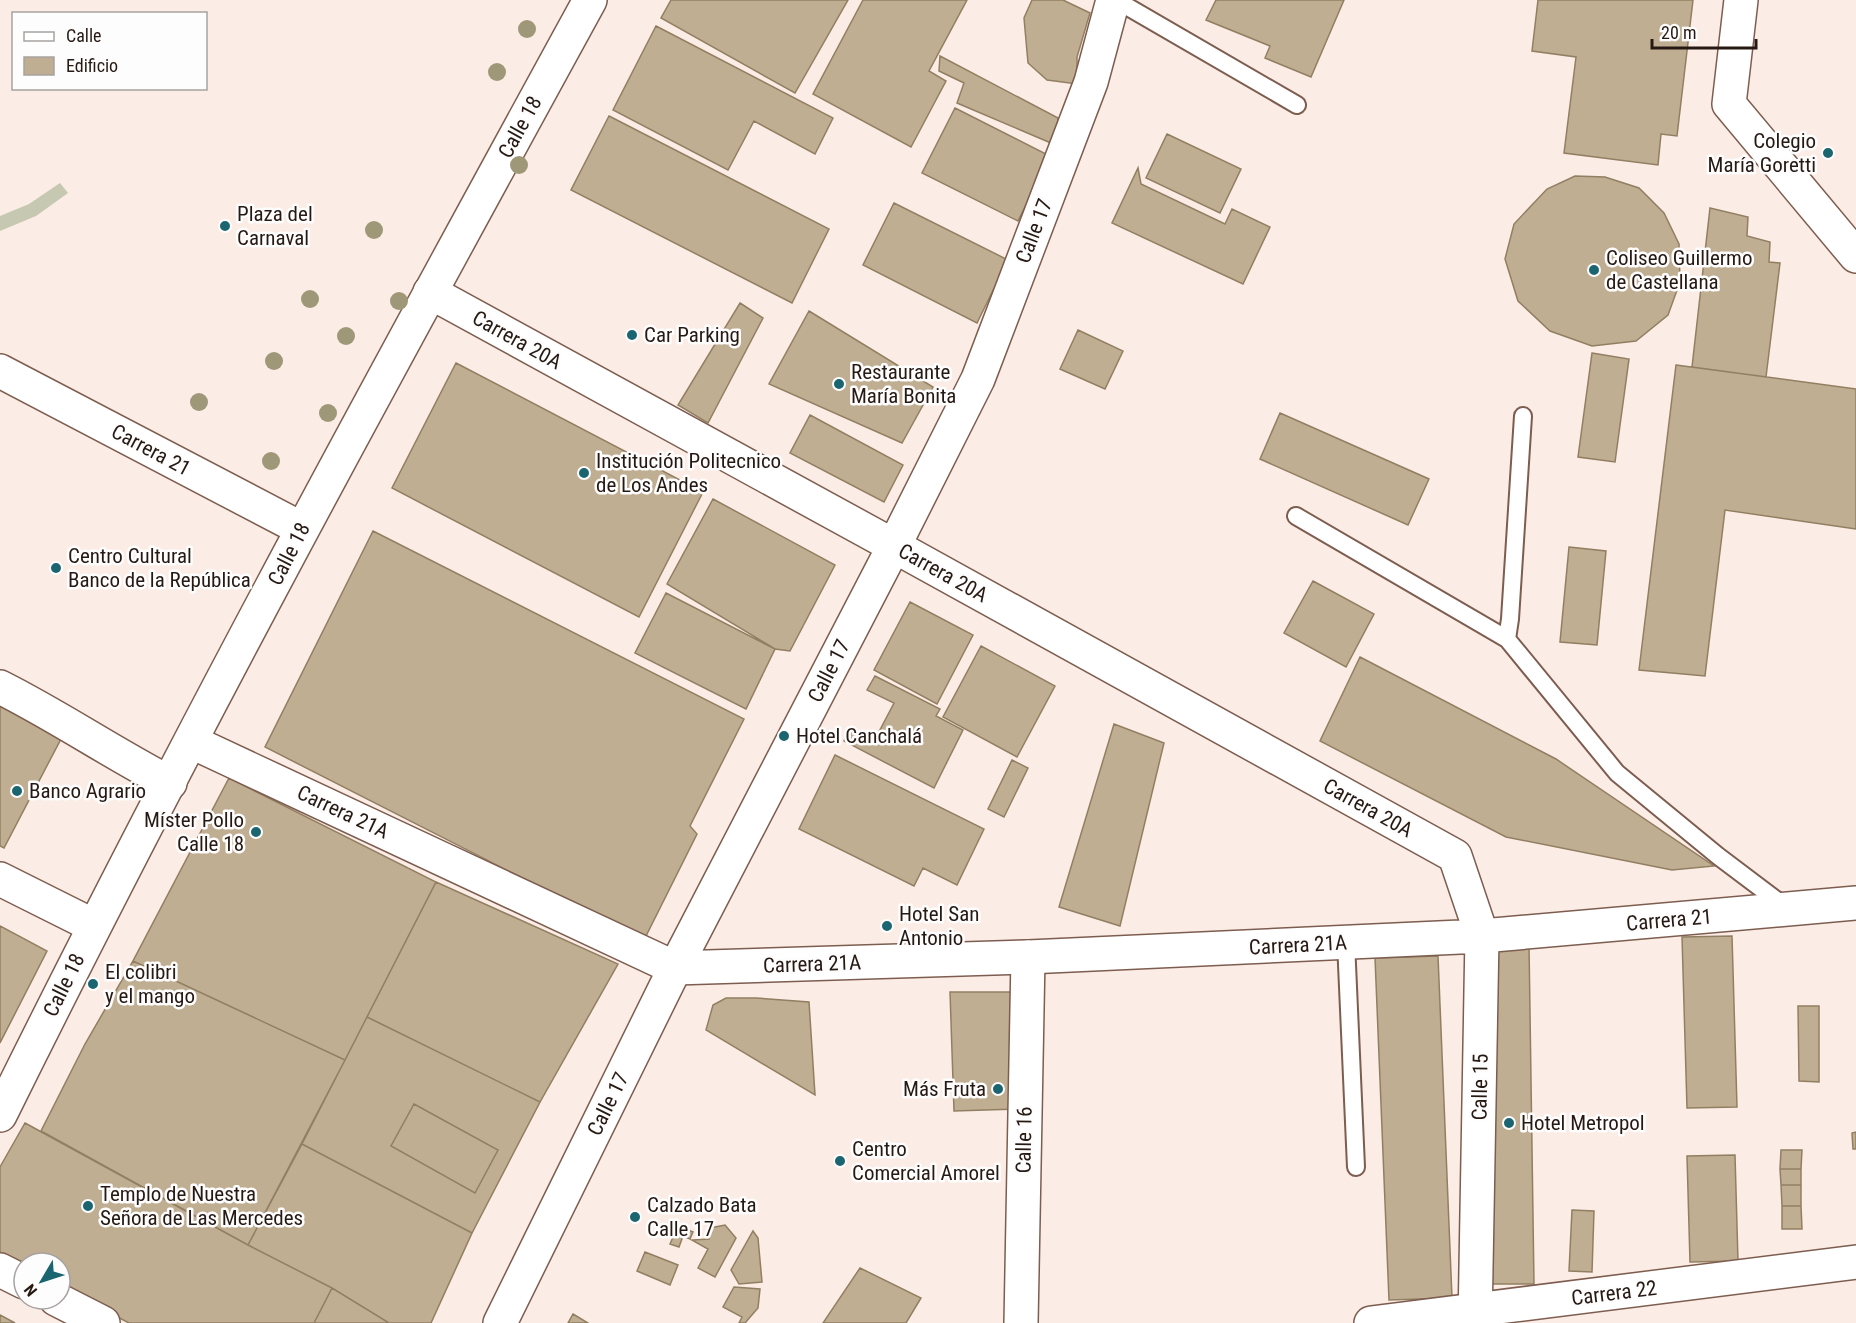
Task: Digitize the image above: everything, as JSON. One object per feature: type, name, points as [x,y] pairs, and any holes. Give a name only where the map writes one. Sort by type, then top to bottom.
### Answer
[{"type":"street","name":"Calle 18","points":[[0,1115],[94,926],[302,529],[590,0]]},
{"type":"street","name":"Calle 17","points":[[500,1323],[675,968],[978,379],[1091,82],[1114,0]]},
{"type":"street","points":[[1741,0],[1729,104],[1856,256]]},
{"type":"street","name":"Carrera 20A","points":[[430,292],[1455,856]]},
{"type":"street","name":"Carrera 21","points":[[0,371],[302,529]]},
{"type":"street","points":[[0,687],[43,709],[170,783]]},
{"type":"street","name":"Carrera 21A","points":[[192,742],[675,968],[1028,957],[1482,936]]},
{"type":"street","name":"Calle 15","points":[[1455,856],[1482,936],[1476,1317]]},
{"type":"street","points":[[0,879],[94,926]]},
{"type":"street","name":"Carrera 21","points":[[1482,936],[1856,903]]},
{"type":"street","name":"Calle 16","points":[[1021,1323],[1028,957]]},
{"type":"street","name":"Carrera 22","points":[[1371,1323],[1476,1317],[1856,1262]]},
{"type":"street","points":[[72,1307],[103,1323]]},
{"type":"lane","points":[[1114,0],[1297,105]]},
{"type":"lane","points":[[1507,639],[1523,416]]},
{"type":"lane","points":[[1296,516],[1507,639],[1617,773],[1718,856],[1788,909]]},
{"type":"lane","points":[[1346,942],[1356,1167]]},
{"type":"green space","points":[[60,183],[68,193],[36,216],[0,231],[0,216],[29,204]]},
{"type":"building","points":[[671,0],[848,0],[795,93],[661,18]]},
{"type":"building","points":[[863,0],[967,0],[929,71],[946,81],[911,147],[813,94]]},
{"type":"building","points":[[1032,0],[1063,0],[1090,13],[1077,57],[1077,84],[1047,80],[1028,63],[1024,18]]},
{"type":"building","points":[[1216,0],[1344,0],[1311,77],[1265,58],[1270,46],[1206,20]]},
{"type":"building","points":[[1538,0],[1693,0],[1677,136],[1661,134],[1658,165],[1564,153],[1576,57],[1532,51]]},
{"type":"building","points":[[656,26],[833,118],[815,154],[754,121],[728,170],[613,110]]},
{"type":"building","points":[[940,56],[1058,118],[1058,146],[957,103],[964,83],[939,71]]},
{"type":"building","points":[[955,108],[1050,156],[1018,221],[922,173]]},
{"type":"building","points":[[609,116],[829,229],[792,303],[571,190]]},
{"type":"building","points":[[1167,134],[1241,169],[1220,213],[1146,178]]},
{"type":"building","points":[[1138,168],[1141,184],[1225,224],[1232,209],[1270,227],[1243,284],[1112,223]]},
{"type":"building","name":"Coliseo Guillermo de Castellana","points":[[1575,176],[1605,177],[1639,188],[1664,213],[1679,244],[1680,282],[1668,315],[1636,341],[1592,346],[1550,331],[1518,301],[1505,259],[1514,224],[1547,189]]},
{"type":"building","points":[[894,203],[1008,260],[977,323],[863,265]]},
{"type":"building","points":[[1710,208],[1748,217],[1747,236],[1770,242],[1769,262],[1780,263],[1766,377],[1692,367]]},
{"type":"building","points":[[740,303],[763,318],[708,423],[678,405]]},
{"type":"building","points":[[809,311],[933,387],[902,443],[769,384]]},
{"type":"building","points":[[1078,330],[1123,351],[1105,389],[1060,369]]},
{"type":"building","points":[[1592,353],[1629,359],[1615,462],[1578,457]]},
{"type":"building","points":[[456,363],[703,492],[639,617],[392,488]]},
{"type":"building","points":[[1676,365],[1856,389],[1856,529],[1725,510],[1705,676],[1639,670]]},
{"type":"building","points":[[1280,413],[1429,479],[1408,525],[1260,459]]},
{"type":"building","points":[[810,415],[903,465],[884,502],[790,453]]},
{"type":"building","points":[[713,499],[835,565],[790,651],[775,649],[667,584]]},
{"type":"building","points":[[373,531],[744,719],[690,826],[697,834],[644,940],[265,747]]},
{"type":"building","points":[[1569,547],[1606,551],[1597,645],[1560,642]]},
{"type":"building","points":[[1313,581],[1374,614],[1346,667],[1284,633]]},
{"type":"building","points":[[666,593],[775,649],[746,709],[635,653]]},
{"type":"building","points":[[910,602],[973,635],[937,704],[874,670]]},
{"type":"building","points":[[981,646],[1055,686],[1017,757],[943,717]]},
{"type":"building","points":[[1360,657],[1556,759],[1714,866],[1672,870],[1506,837],[1320,741]]},
{"type":"building","points":[[875,676],[940,709],[936,716],[963,730],[934,788],[844,741],[849,730],[873,743],[894,703],[867,690]]},
{"type":"building","name":"Banco Agrario","points":[[0,705],[62,737],[4,848],[0,846]]},
{"type":"building","points":[[1114,724],[1164,743],[1120,926],[1059,907]]},
{"type":"building","points":[[835,755],[984,829],[957,885],[923,868],[914,886],[799,829]]},
{"type":"building","points":[[1012,760],[1028,768],[1004,817],[988,809]]},
{"type":"building","points":[[229,778],[436,882],[345,1060],[133,961]]},
{"type":"building","points":[[436,882],[618,964],[540,1102],[367,1017]]},
{"type":"building","points":[[0,926],[47,951],[0,1043]]},
{"type":"building","points":[[1732,936],[1737,1107],[1687,1108],[1682,937]]},
{"type":"building","points":[[1529,944],[1534,1284],[1491,1284],[1486,945]]},
{"type":"building","points":[[1438,956],[1452,1298],[1389,1300],[1375,958]]},
{"type":"building","points":[[133,961],[345,1060],[248,1245],[41,1131],[85,1044]]},
{"type":"building","points":[[950,992],[1023,992],[1020,1109],[954,1111]]},
{"type":"building","points":[[726,998],[809,1002],[815,1095],[706,1030],[713,1005]]},
{"type":"building","points":[[1798,1006],[1819,1006],[1819,1082],[1799,1081]]},
{"type":"building","points":[[367,1017],[540,1102],[472,1233],[302,1144]]},
{"type":"building","points":[[414,1104],[498,1150],[475,1193],[391,1146]]},
{"type":"building","name":"Templo de Nuestra Señora de Las Mercedes","points":[[25,1123],[248,1245],[332,1288],[314,1323],[129,1323],[72,1293],[72,1251],[12,1251],[12,1262],[0,1256],[0,1167]]},
{"type":"building","points":[[1856,1132],[1856,1149],[1853,1149],[1852,1133]]},
{"type":"building","points":[[302,1144],[472,1233],[431,1323],[389,1323],[332,1288],[248,1245]]},
{"type":"building","points":[[1781,1150],[1802,1150],[1801,1169],[1780,1169]]},
{"type":"building","points":[[1735,1155],[1738,1261],[1690,1262],[1687,1156]]},
{"type":"building","points":[[1780,1169],[1801,1169],[1801,1185],[1781,1185]]},
{"type":"building","points":[[1781,1185],[1801,1185],[1801,1206],[1782,1206]]},
{"type":"building","points":[[1782,1206],[1801,1206],[1802,1229],[1782,1229]]},
{"type":"building","points":[[1572,1210],[1594,1211],[1592,1272],[1569,1271]]},
{"type":"building","points":[[725,1225],[736,1238],[715,1277],[698,1268],[708,1249],[692,1240],[709,1239],[710,1228]]},
{"type":"building","points":[[678,1226],[693,1232],[690,1239],[683,1236],[679,1247],[670,1244]]},
{"type":"building","points":[[753,1231],[758,1238],[762,1282],[739,1284],[731,1270]]},
{"type":"building","points":[[645,1252],[678,1265],[670,1285],[637,1271]]},
{"type":"building","points":[[860,1268],[921,1298],[906,1323],[823,1323]]},
{"type":"building","points":[[734,1287],[760,1289],[758,1308],[745,1323],[739,1323],[742,1317],[723,1307]]},
{"type":"building","points":[[332,1288],[389,1323],[314,1323]]},
{"type":"building","points":[[573,1314],[588,1323],[568,1323]]},
{"type":"building","points":[[0,1315],[15,1323],[0,1323]]},
{"type":"place","name":"Colegio María Goretti","points":[[1828,153]]},
{"type":"place","name":"Plaza del Carnaval","points":[[225,226]]},
{"type":"place","name":"Coliseo Guillermo de Castellana","points":[[1594,270]]},
{"type":"place","name":"Car Parking","points":[[632,335]]},
{"type":"place","name":"Restaurante María Bonita","points":[[839,384]]},
{"type":"place","name":"Institución Politecnico de Los Andes","points":[[584,473]]},
{"type":"place","name":"Centro Cultural Banco de la República","points":[[56,568]]},
{"type":"place","name":"Hotel Canchalá","points":[[784,736]]},
{"type":"place","name":"Banco Agrario","points":[[17,791]]},
{"type":"place","name":"Míster Pollo Calle 18","points":[[256,832]]},
{"type":"place","name":"Hotel San Antonio","points":[[887,926]]},
{"type":"place","name":"El colibri y el mango","points":[[93,984]]},
{"type":"place","name":"Más Fruta","points":[[998,1089]]},
{"type":"place","name":"Hotel Metropol","points":[[1509,1123]]},
{"type":"place","name":"Centro Comercial Amorel","points":[[840,1161]]},
{"type":"place","name":"Templo de Nuestra Señora de Las Mercedes","points":[[88,1206]]},
{"type":"place","name":"Calzado Bata Calle 17","points":[[635,1217]]}]
